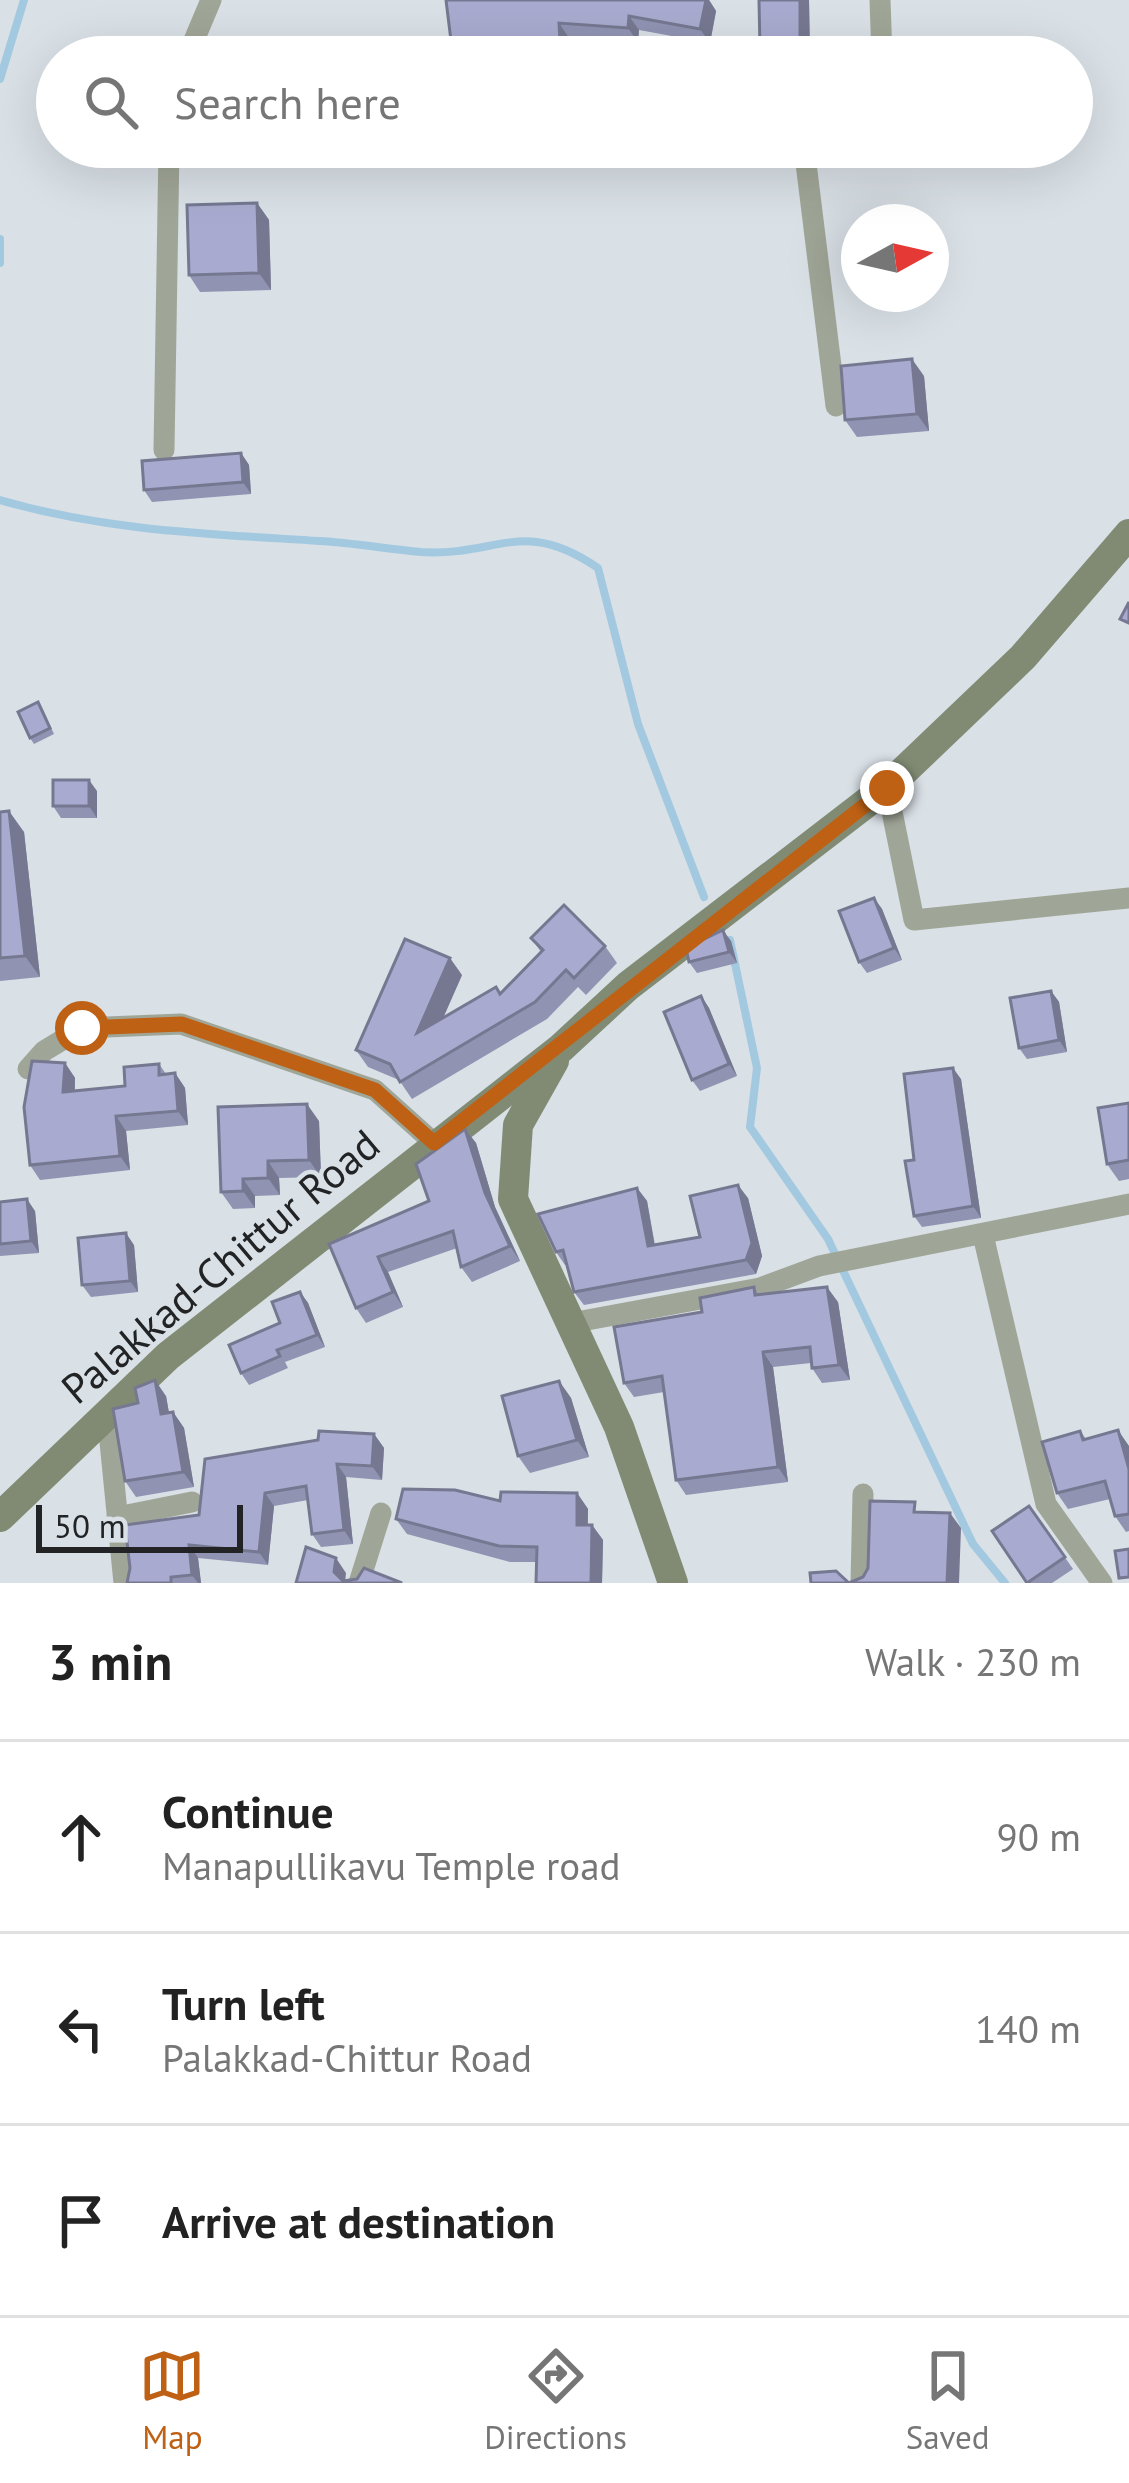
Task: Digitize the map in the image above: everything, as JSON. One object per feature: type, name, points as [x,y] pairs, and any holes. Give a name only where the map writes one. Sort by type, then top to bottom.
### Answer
[{"type":"main road","name":"Palakkad-Chittur Road","points":[[0,1516],[168,1356],[561,1048],[711,922],[887,788],[1023,657],[1129,534]]},
{"type":"main road","name":"Palakkad-Chittur Road","points":[[561,1048],[518,1125],[513,1199],[619,1427],[673,1583]]},
{"type":"street","points":[[196,36],[212,0]]},
{"type":"street","points":[[880,0],[881,36]]},
{"type":"street","points":[[164,450],[169,168]]},
{"type":"street","points":[[807,168],[836,406]]},
{"type":"street","points":[[887,788],[914,920],[1129,898]]},
{"type":"street","points":[[28,1069],[44,1051],[82,1028],[182,1024],[375,1090],[434,1143]]},
{"type":"street","points":[[571,1323],[760,1288],[819,1266],[1129,1204]]},
{"type":"street","points":[[983,1235],[1046,1504],[1102,1583]]},
{"type":"street","points":[[107,1412],[124,1583]]},
{"type":"street","points":[[861,1583],[863,1494]]},
{"type":"street","points":[[117,1517],[192,1502]]},
{"type":"street","points":[[359,1583],[381,1513]]},
{"type":"building","points":[[446,0],[706,0],[700,29],[629,16],[628,28],[559,23],[560,36],[450,36]]},
{"type":"building","points":[[759,0],[800,0],[800,36],[760,36]]},
{"type":"building","points":[[257,203],[259,273],[189,275],[187,205]]},
{"type":"building","points":[[912,359],[917,414],[845,420],[841,366]]},
{"type":"building","points":[[241,453],[243,482],[144,490],[142,461]]},
{"type":"building","points":[[1129,602],[1129,623],[1120,619]]},
{"type":"building","points":[[38,702],[50,728],[30,738],[18,712]]},
{"type":"building","points":[[53,780],[89,780],[89,806],[53,806]]},
{"type":"building","points":[[9,811],[25,956],[0,958],[0,812]]},
{"type":"building","points":[[874,898],[894,948],[859,962],[839,911]]},
{"type":"building","points":[[564,905],[605,946],[574,978],[566,970],[535,1002],[400,1082],[390,1064],[356,1050],[405,939],[450,958],[417,1033],[496,987],[500,994],[543,950],[531,938]]},
{"type":"building","points":[[723,930],[729,952],[689,962],[686,948]]},
{"type":"building","points":[[1051,991],[1059,1040],[1019,1048],[1010,998]]},
{"type":"building","points":[[701,996],[729,1064],[692,1080],[664,1012]]},
{"type":"building","points":[[32,1061],[65,1063],[63,1092],[125,1086],[124,1067],[159,1064],[159,1075],[175,1073],[178,1111],[116,1116],[120,1156],[30,1165],[24,1107]]},
{"type":"building","points":[[953,1068],[973,1206],[914,1216],[905,1161],[914,1160],[904,1074]]},
{"type":"building","points":[[1129,1103],[1129,1160],[1107,1164],[1098,1108]]},
{"type":"building","points":[[307,1104],[309,1160],[268,1161],[268,1178],[243,1179],[243,1191],[221,1192],[218,1107]]},
{"type":"building","points":[[465,1129],[485,1193],[510,1246],[461,1267],[453,1231],[378,1257],[393,1292],[356,1308],[329,1244],[429,1201],[416,1164]]},
{"type":"building","points":[[738,1185],[752,1243],[746,1260],[574,1292],[563,1250],[556,1252],[538,1214],[637,1188],[648,1246],[700,1237],[690,1196]]},
{"type":"building","points":[[27,1199],[31,1241],[0,1244],[0,1202]]},
{"type":"building","points":[[126,1233],[130,1281],[82,1285],[78,1238]]},
{"type":"building","points":[[754,1287],[755,1295],[827,1287],[839,1365],[812,1368],[810,1347],[763,1352],[778,1467],[676,1480],[662,1376],[624,1383],[614,1327],[702,1312],[700,1298]]},
{"type":"building","points":[[300,1292],[317,1335],[277,1350],[280,1356],[241,1373],[229,1345],[280,1323],[272,1302]]},
{"type":"building","points":[[155,1380],[161,1414],[173,1412],[183,1472],[125,1481],[113,1409],[138,1403],[135,1388]]},
{"type":"building","points":[[559,1381],[577,1440],[518,1456],[502,1396]]},
{"type":"building","points":[[1118,1430],[1129,1469],[1129,1514],[1115,1516],[1105,1481],[1057,1493],[1042,1442],[1080,1431],[1083,1440]]},
{"type":"building","points":[[319,1431],[374,1434],[372,1466],[337,1464],[344,1530],[312,1534],[306,1486],[265,1493],[259,1552],[189,1545],[192,1575],[171,1577],[171,1583],[127,1583],[125,1525],[199,1515],[205,1459],[318,1440]]},
{"type":"building","points":[[403,1489],[455,1490],[500,1501],[501,1492],[577,1493],[577,1525],[592,1525],[591,1583],[536,1583],[537,1547],[499,1546],[396,1519]]},
{"type":"building","points":[[870,1501],[915,1502],[914,1512],[950,1513],[947,1583],[849,1583],[863,1577],[868,1568]]},
{"type":"building","points":[[1029,1506],[1065,1557],[1027,1583],[992,1531]]},
{"type":"building","points":[[306,1547],[336,1558],[334,1572],[343,1581],[357,1579],[364,1568],[402,1583],[296,1583]]},
{"type":"building","points":[[1129,1549],[1129,1577],[1119,1578],[1115,1551]]},
{"type":"building","points":[[836,1571],[849,1583],[811,1583],[810,1573]]},
{"type":"waterway","points":[[0,79],[24,0]]},
{"type":"waterway","points":[[0,239],[0,263]]},
{"type":"waterway","points":[[0,500],[159,529],[421,552],[529,541],[572,553],[598,568],[638,724],[704,897]]},
{"type":"waterway","points":[[730,940],[757,1068],[750,1127],[828,1239],[973,1544],[1005,1583]]},
{"type":"route","points":[[82,1028],[182,1024],[375,1090],[434,1143],[561,1048],[628,986],[887,788]]}]
